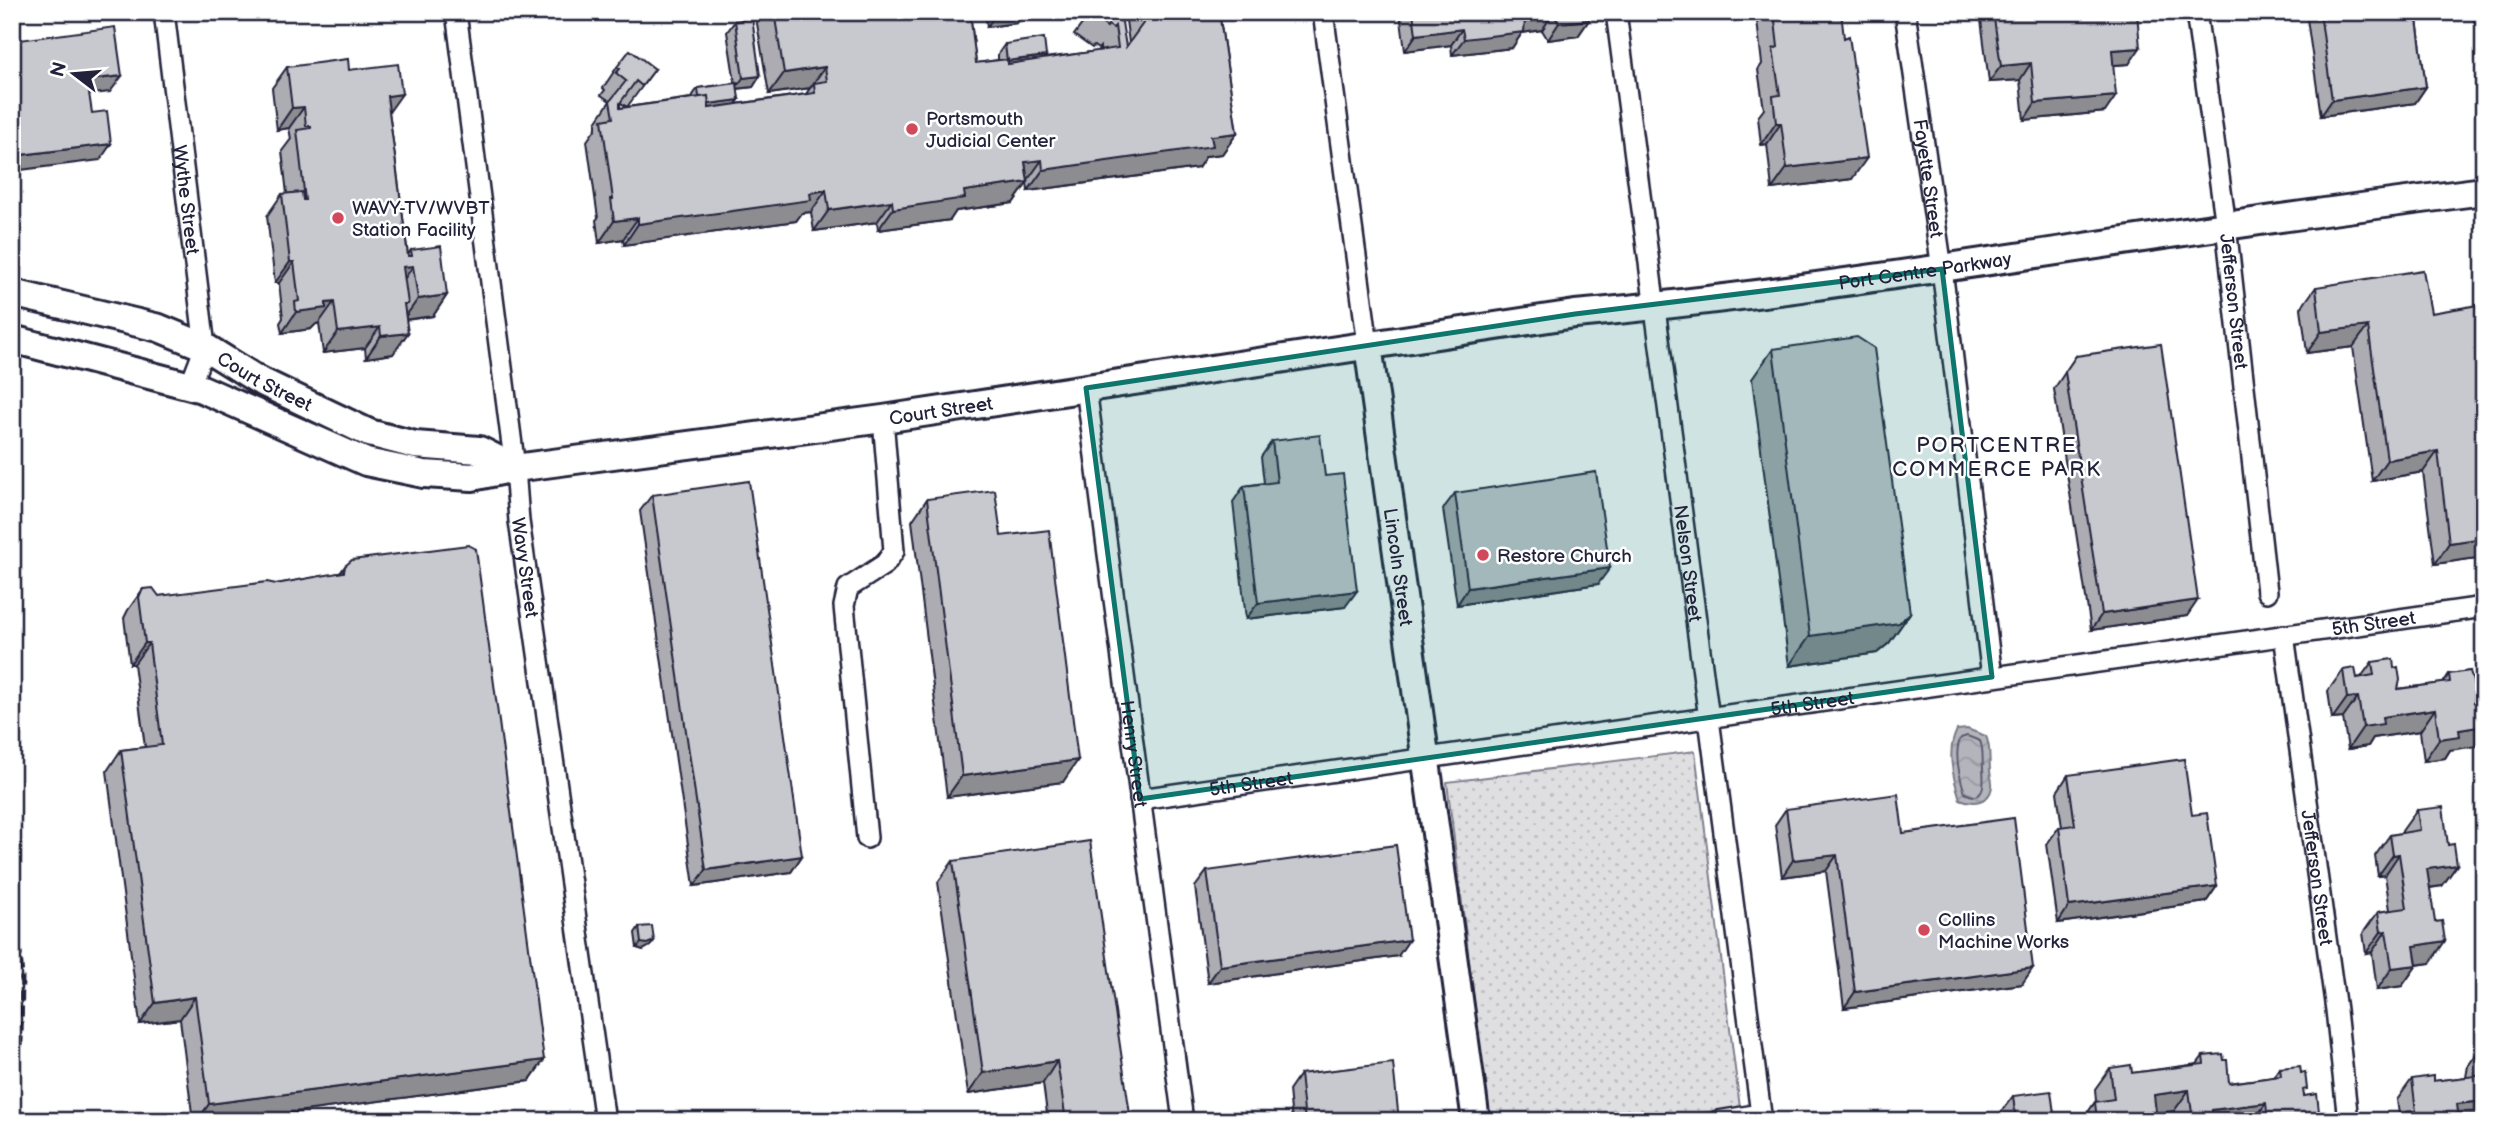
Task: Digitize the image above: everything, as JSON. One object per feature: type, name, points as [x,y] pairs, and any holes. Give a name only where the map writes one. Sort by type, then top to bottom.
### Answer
[{"type":"main road","name":"Port Centre Parkway","points":[[1367,345],[1575,314],[1654,307],[1942,269],[2226,226],[2484,191]]},
{"type":"main road","name":"Court Street","points":[[12,293],[159,328],[205,347],[258,380],[369,433],[415,445],[479,450],[515,468]]},
{"type":"main road","name":"Court Street","points":[[12,339],[202,389],[366,462],[424,474],[472,477],[515,468],[883,419],[1367,345]]},
{"type":"main road","name":"Lincoln Street","points":[[1367,345],[1476,1121]]},
{"type":"street","name":"Wythe Street","points":[[164,12],[205,347],[190,386]]},
{"type":"street","name":"Wavy Street","points":[[456,12],[515,468],[519,521],[605,1121]]},
{"type":"street","name":"Lincoln Street","points":[[1322,12],[1367,345]]},
{"type":"street","name":"Nelson Street","points":[[1615,12],[1761,1114],[1718,1121]]},
{"type":"street","name":"Fayette Street","points":[[1905,12],[1942,269],[1992,677]]},
{"type":"street","name":"Jefferson Street","points":[[2196,12],[2226,226],[2267,592]]},
{"type":"street","name":"Henry Street","points":[[1086,388],[1184,1121]]},
{"type":"street","points":[[867,838],[844,606],[848,588],[885,564],[894,551],[883,419]]},
{"type":"street","name":"5th Street","points":[[1140,799],[2484,607]]},
{"type":"street","name":"Jefferson Street","points":[[2284,635],[2336,1010],[2348,1121]]},
{"type":"highlighted area","points":[[1942,269],[1992,677],[1140,799],[1086,388],[1575,314]]},
{"type":"shaded area","points":[[1695,751],[1740,1108],[1641,1121],[1489,1121],[1447,782]]},
{"type":"water","points":[[1967,729],[1986,736],[1992,783],[1990,793],[1984,800],[1970,802],[1960,799],[1951,755],[1957,730]]},
{"type":"building","name":"Portsmouth Judicial Center","points":[[774,12],[970,12],[976,63],[1008,59],[1008,64],[1118,48],[1115,26],[1107,27],[1089,14],[1091,12],[1125,12],[1119,20],[1122,22],[1126,47],[1144,22],[1142,12],[1219,12],[1237,133],[1211,136],[1213,146],[1043,170],[1042,160],[1025,162],[1028,182],[964,191],[965,198],[893,209],[892,201],[829,210],[826,190],[810,193],[811,200],[638,224],[638,218],[614,221],[602,120],[613,118],[610,101],[626,81],[616,73],[620,69],[617,67],[630,50],[655,69],[642,86],[636,81],[620,103],[620,108],[708,96],[709,108],[815,93],[814,83],[827,81],[825,67],[784,73]]},
{"type":"building","points":[[1413,12],[1588,12],[1589,20],[1559,23],[1553,14],[1525,19],[1524,32],[1464,39],[1462,29],[1416,35]]},
{"type":"building","points":[[1774,12],[1841,12],[1844,38],[1849,36],[1867,158],[1787,168],[1781,123],[1776,123],[1773,96],[1780,95],[1773,49],[1778,47]]},
{"type":"building","points":[[1993,12],[2137,12],[2140,48],[2112,50],[2116,96],[2035,103],[2031,63],[2001,66]]},
{"type":"building","points":[[2320,12],[2416,12],[2426,87],[2332,100]]},
{"type":"building","points":[[752,18],[760,76],[743,78],[735,21]]},
{"type":"building","points":[[115,27],[122,76],[87,80],[92,113],[107,111],[111,144],[12,156],[12,41]]},
{"type":"building","points":[[1044,38],[1046,56],[1007,61],[1005,44]]},
{"type":"building","name":"WAVY-TV/WVBT Station Facility","points":[[348,59],[349,70],[398,64],[402,94],[387,96],[408,256],[412,256],[411,250],[441,246],[447,295],[418,299],[413,266],[403,267],[408,304],[404,304],[408,333],[381,336],[380,327],[338,332],[334,302],[326,303],[326,308],[296,312],[295,302],[299,301],[294,262],[290,262],[282,194],[302,192],[305,200],[297,130],[311,126],[306,126],[304,107],[292,108],[287,67]]},
{"type":"building","points":[[737,83],[739,100],[709,104],[708,96],[699,97],[698,88]]},
{"type":"building","points":[[2423,270],[2431,313],[2484,304],[2484,538],[2449,543],[2438,451],[2387,460],[2368,326],[2321,332],[2316,287]]},
{"type":"building","points":[[1857,337],[1874,348],[1910,613],[1899,623],[1810,636],[1773,349]]},
{"type":"building","points":[[2161,344],[2198,600],[2102,614],[2065,372],[2076,356]]},
{"type":"building","points":[[1320,435],[1325,476],[1343,474],[1357,591],[1258,603],[1244,486],[1277,482],[1272,441]]},
{"type":"building","points":[[1596,472],[1610,568],[1468,588],[1455,493]]},
{"type":"building","points":[[749,481],[802,856],[706,870],[652,495]]},
{"type":"building","points":[[995,490],[1001,536],[1049,530],[1078,760],[962,776],[927,499]]},
{"type":"building","points":[[468,545],[476,549],[544,1060],[209,1104],[195,997],[155,1003],[121,750],[162,745],[149,643],[145,643],[139,597],[143,589],[153,588],[159,596],[267,582],[276,584],[344,572],[345,566],[352,560]]},
{"type":"building","points":[[2393,659],[2394,668],[2398,667],[2398,689],[2450,682],[2449,674],[2470,671],[2476,692],[2474,702],[2484,701],[2484,726],[2459,730],[2460,736],[2439,739],[2435,709],[2382,717],[2383,724],[2363,727],[2358,697],[2347,698],[2343,670],[2355,668],[2357,678],[2374,675],[2372,662]]},
{"type":"building","points":[[2184,759],[2192,815],[2207,813],[2217,886],[2069,906],[2059,827],[2075,825],[2068,775]]},
{"type":"building","name":"Collins Machine Works","points":[[1898,794],[1903,833],[2014,818],[2033,968],[1855,992],[1837,855],[1793,860],[1786,809]]},
{"type":"building","points":[[2443,807],[2448,845],[2454,844],[2457,865],[2427,869],[2435,922],[2442,921],[2445,941],[2414,946],[2417,965],[2392,968],[2386,931],[2381,932],[2378,912],[2407,908],[2399,854],[2393,855],[2390,835],[2420,830],[2417,810]]},
{"type":"building","points":[[1090,841],[1131,1121],[1066,1121],[1057,1061],[983,1073],[953,861]]},
{"type":"building","points":[[1396,845],[1409,940],[1220,966],[1207,871]]},
{"type":"building","points":[[652,926],[654,941],[641,943],[639,927]]},
{"type":"building","points":[[2484,1045],[2484,1068],[2480,1055]]},
{"type":"building","points":[[2223,1054],[2224,1060],[2227,1060],[2229,1083],[2281,1076],[2280,1068],[2300,1066],[2301,1073],[2305,1072],[2307,1089],[2303,1090],[2304,1096],[2317,1094],[2320,1121],[2305,1121],[2305,1117],[2288,1119],[2289,1121],[2268,1121],[2266,1103],[2212,1110],[2212,1118],[2193,1121],[2189,1090],[2154,1095],[2157,1121],[2097,1121],[2095,1102],[2114,1099],[2110,1068],[2131,1065],[2132,1073],[2204,1064],[2203,1056]]},
{"type":"building","points":[[1393,1063],[1399,1121],[1305,1121],[1300,1074]]},
{"type":"building","points":[[2484,1075],[2484,1101],[2457,1104],[2459,1121],[2407,1121],[2406,1112],[2416,1111],[2412,1079],[2433,1076],[2433,1081]]},
{"type":"building","points":[[2051,1091],[2055,1121],[2016,1121],[2013,1096]]},
{"type":"railway","points":[[12,872],[22,976],[21,1040],[12,1114]]},
{"type":"place","name":"Portsmouth Judicial Center","points":[[912,129]]},
{"type":"place","name":"WAVY-TV/WVBT Station Facility","points":[[338,218]]},
{"type":"place","name":"Restore Church","points":[[1483,555]]},
{"type":"place","name":"Collins Machine Works","points":[[1924,930]]},
{"type":"district","name":"PORTCENTRE COMMERCE PARK","points":[[1997,457]]}]
